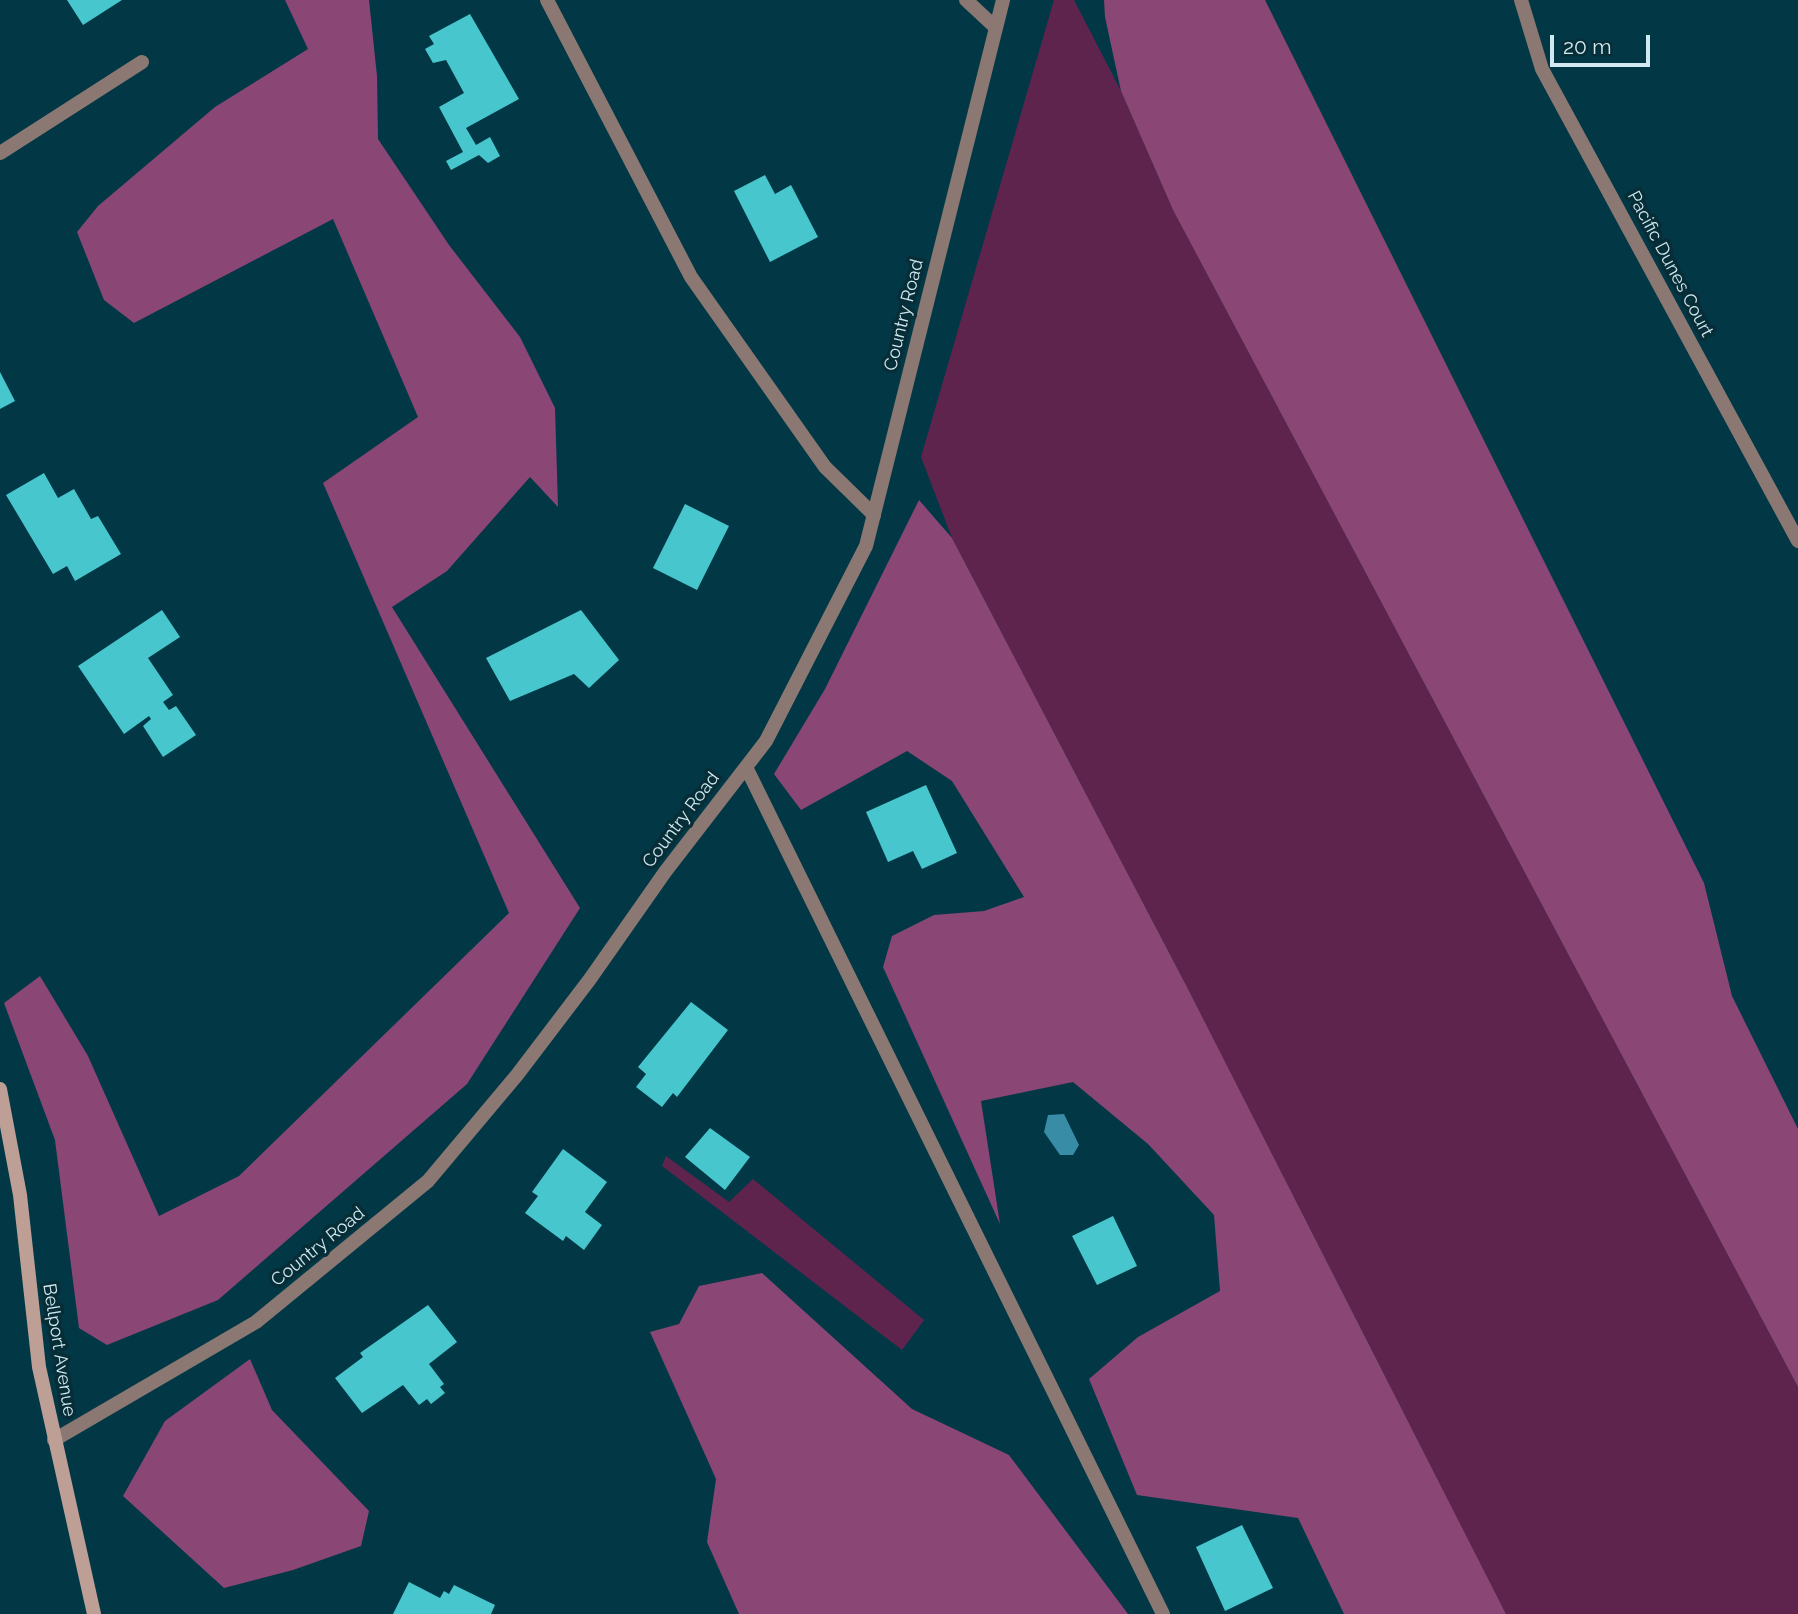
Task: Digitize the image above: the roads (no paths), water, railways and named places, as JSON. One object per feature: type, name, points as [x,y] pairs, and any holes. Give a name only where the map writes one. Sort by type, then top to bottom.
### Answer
[{"type":"main road","name":"Bellport Avenue","points":[[0,1089],[13,1147],[39,1367],[94,1614]]},
{"type":"street","points":[[547,0],[691,277],[825,467],[874,515]]},
{"type":"street","points":[[966,0],[995,27]]},
{"type":"street","name":"Country Road","points":[[54,1440],[256,1322],[428,1181],[541,1043],[766,741],[860,558],[874,515],[1003,0]]},
{"type":"street","name":"Pacific Dunes Court","points":[[1521,0],[1542,69],[1798,541]]},
{"type":"street","points":[[0,153],[142,62]]},
{"type":"street","points":[[746,767],[1163,1614]]},
{"type":"water","points":[[1064,1114],[1079,1145],[1073,1155],[1060,1155],[1044,1132],[1048,1115]]}]
